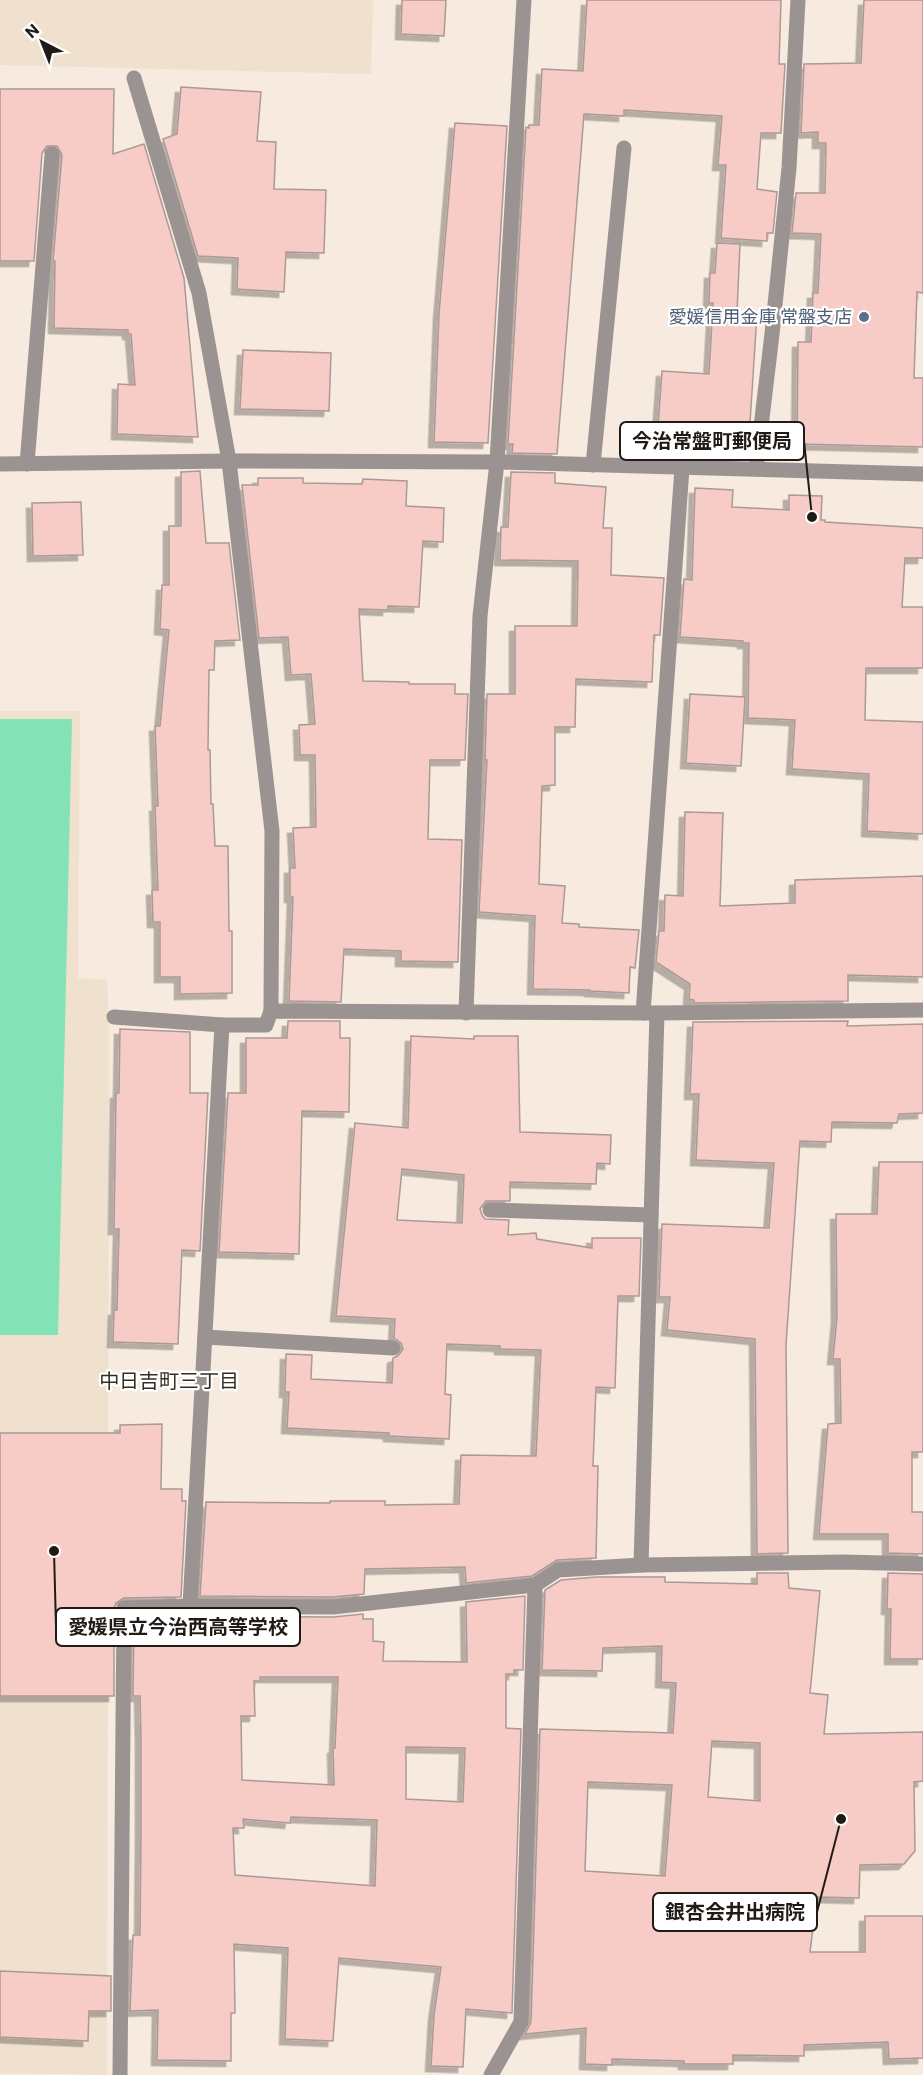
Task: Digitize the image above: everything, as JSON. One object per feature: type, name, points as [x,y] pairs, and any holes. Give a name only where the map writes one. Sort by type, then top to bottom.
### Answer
[{"type":"street","points":[[466,1013],[480,616],[497,462],[524,0]]},
{"type":"street","points":[[756,469],[789,168],[798,0]]},
{"type":"street","points":[[114,1017],[222,1025],[266,1025],[271,1011],[272,831],[229,460],[199,293],[134,78]]},
{"type":"street","points":[[593,465],[624,148]]},
{"type":"street","points":[[27,464],[52,154]]},
{"type":"street","points":[[0,464],[229,460],[497,462],[923,474]]},
{"type":"street","points":[[641,1565],[651,1215],[650,1013],[682,468]]},
{"type":"street","points":[[271,1011],[650,1013],[923,1010]]},
{"type":"street","points":[[190,1606],[222,1025]]},
{"type":"street","points":[[490,1210],[651,1215]]},
{"type":"street","points":[[205,1337],[393,1348]]},
{"type":"street","points":[[120,2075],[124,1608],[333,1607],[535,1585],[558,1570],[641,1565],[843,1562],[923,1564]]},
{"type":"street","points":[[491,2075],[521,2022],[535,1585]]},
{"type":"shaded area","points":[[0,0],[373,0],[371,74],[0,65]]},
{"type":"shaded area","points":[[0,711],[80,711],[78,978],[107,980],[109,1029],[107,2075],[0,2073]]},
{"type":"green space","points":[[0,719],[72,719],[58,1335],[0,1335]]},
{"type":"building","points":[[402,0],[446,0],[444,36],[401,34]]},
{"type":"building","points":[[587,0],[781,0],[779,64],[785,64],[781,133],[761,133],[757,189],[777,192],[773,233],[767,233],[767,241],[721,238],[726,165],[718,165],[722,116],[624,110],[624,116],[584,114],[557,454],[512,453],[513,444],[508,444],[526,127],[539,125],[542,69],[583,71]]},
{"type":"building","points":[[864,0],[923,0],[923,293],[917,292],[914,378],[923,378],[923,447],[797,444],[798,342],[811,342],[813,293],[818,293],[821,234],[792,233],[796,193],[825,193],[826,143],[818,143],[818,132],[801,133],[804,64],[861,63]]},
{"type":"building","points":[[181,87],[261,92],[257,141],[276,142],[274,189],[326,190],[324,253],[286,252],[284,292],[237,289],[238,258],[198,256],[163,139],[177,134]]},
{"type":"building","points":[[0,89],[114,89],[113,154],[144,144],[184,278],[198,437],[117,434],[118,384],[135,385],[131,334],[128,334],[128,330],[54,328],[55,261],[53,261],[62,155],[57,146],[47,146],[42,153],[34,261],[0,261]]},
{"type":"building","points":[[455,123],[507,126],[488,443],[434,442],[439,314]]},
{"type":"building","points":[[717,243],[740,244],[737,313],[757,314],[749,438],[712,436],[713,429],[658,426],[662,371],[709,374],[713,303],[709,303],[710,273],[715,273]]},
{"type":"building","points":[[243,350],[331,353],[329,411],[240,409]]},
{"type":"building","points":[[200,471],[206,543],[229,543],[240,640],[215,641],[214,670],[209,670],[208,750],[210,750],[211,804],[213,804],[215,846],[228,846],[232,993],[180,994],[180,977],[160,977],[160,922],[153,922],[152,890],[158,890],[155,726],[160,726],[169,630],[160,629],[162,585],[169,585],[169,526],[181,526],[181,472]]},
{"type":"building","points":[[511,472],[555,473],[555,483],[606,487],[603,528],[612,528],[611,575],[664,578],[660,635],[654,635],[652,682],[576,679],[575,727],[555,727],[555,785],[542,786],[539,884],[565,886],[562,923],[579,924],[579,927],[639,930],[635,968],[630,967],[629,993],[533,989],[535,916],[479,912],[487,760],[485,760],[487,694],[515,694],[515,626],[577,626],[578,561],[500,560],[501,527],[508,527]]},
{"type":"building","points":[[258,478],[303,478],[303,483],[362,484],[363,479],[407,481],[406,506],[444,508],[443,542],[423,541],[419,607],[388,606],[388,610],[359,609],[363,681],[455,684],[455,694],[468,694],[465,760],[430,760],[428,839],[462,840],[458,962],[401,961],[401,951],[344,949],[341,1002],[289,1001],[293,897],[290,897],[290,868],[295,868],[293,828],[316,827],[315,755],[300,755],[299,725],[315,724],[311,674],[291,675],[288,637],[259,638],[242,485],[258,485]]},
{"type":"building","points":[[695,488],[733,490],[732,507],[789,510],[789,495],[822,496],[821,520],[825,522],[923,528],[923,558],[905,558],[902,607],[923,607],[923,668],[866,668],[865,720],[923,722],[923,834],[867,831],[869,774],[792,769],[795,720],[748,718],[749,643],[680,637],[684,579],[692,580]]},
{"type":"building","points":[[81,502],[83,555],[33,556],[32,503]]},
{"type":"building","points":[[690,694],[745,697],[741,766],[686,763]]},
{"type":"building","points":[[685,812],[723,813],[720,906],[795,903],[795,880],[923,876],[923,977],[848,975],[848,1001],[694,1003],[694,1000],[689,999],[690,984],[656,962],[659,931],[664,931],[665,895],[683,896]]},
{"type":"building","points":[[288,1021],[340,1021],[340,1038],[350,1038],[349,1112],[302,1111],[299,1254],[219,1252],[228,1093],[246,1093],[246,1038],[287,1038]]},
{"type":"building","points":[[848,1021],[847,1026],[923,1024],[923,1113],[899,1114],[897,1123],[832,1122],[831,1142],[800,1141],[786,1345],[788,1553],[757,1554],[755,1339],[667,1330],[670,1297],[659,1297],[662,1224],[769,1228],[774,1163],[696,1160],[699,1094],[690,1094],[693,1022]]},
{"type":"building","points":[[120,1029],[190,1032],[190,1093],[208,1093],[200,1251],[182,1250],[178,1344],[113,1342],[114,1310],[117,1310],[119,1229],[114,1229],[116,1093],[119,1093]]},
{"type":"building","points":[[411,1036],[474,1039],[474,1036],[518,1036],[520,1132],[611,1135],[610,1164],[597,1163],[596,1184],[510,1182],[510,1201],[486,1201],[480,1209],[485,1219],[509,1220],[508,1235],[536,1233],[537,1239],[592,1248],[592,1238],[641,1238],[639,1296],[618,1296],[615,1388],[596,1387],[593,1466],[598,1466],[596,1558],[557,1560],[532,1576],[466,1583],[465,1567],[365,1569],[364,1594],[333,1597],[200,1596],[206,1502],[385,1501],[385,1505],[459,1504],[461,1455],[536,1456],[541,1350],[447,1344],[445,1394],[451,1395],[449,1439],[389,1436],[389,1433],[287,1428],[289,1392],[285,1392],[286,1354],[312,1355],[311,1379],[392,1383],[393,1358],[398,1356],[403,1349],[401,1343],[394,1338],[395,1319],[336,1316],[355,1123],[408,1128]],"holes":[[[402,1169],[464,1175],[462,1223],[397,1220]]]},
{"type":"building","points":[[879,1162],[923,1162],[923,1452],[912,1452],[912,1512],[923,1512],[923,1554],[888,1553],[888,1534],[819,1534],[828,1424],[841,1423],[840,1359],[833,1359],[837,1317],[836,1214],[877,1214]]},
{"type":"building","points":[[162,1424],[161,1489],[182,1489],[182,1501],[186,1501],[181,1597],[124,1598],[116,1603],[114,1608],[114,1696],[0,1696],[0,1433],[120,1433],[120,1425]]},
{"type":"building","points":[[757,1573],[788,1573],[789,1588],[820,1591],[810,1693],[828,1695],[824,1734],[923,1732],[923,1781],[914,1782],[915,1851],[904,1864],[860,1865],[859,1898],[817,1897],[810,1952],[865,1952],[865,1916],[923,1916],[923,2058],[889,2059],[888,2042],[804,2045],[804,2056],[733,2055],[733,2064],[684,2064],[684,2061],[612,2059],[612,2065],[585,2064],[586,2028],[525,2034],[531,2022],[540,1729],[673,1733],[676,1683],[661,1682],[662,1646],[603,1648],[602,1671],[542,1670],[545,1590],[561,1580],[596,1577],[665,1577],[665,1582],[757,1584]],"holes":[[[712,1741],[760,1743],[760,1801],[708,1797]],[[588,1782],[672,1785],[665,1876],[585,1871]]]},
{"type":"building","points":[[888,1573],[923,1574],[923,1659],[890,1659],[891,1609],[887,1609]]},
{"type":"building","points":[[525,1596],[523,1670],[514,1670],[514,1674],[506,1674],[506,1728],[521,1729],[512,2013],[466,2009],[463,2067],[431,2066],[434,2015],[441,1967],[339,1958],[333,2041],[285,2039],[288,1948],[234,1944],[235,2013],[231,2013],[231,2061],[157,2060],[158,2010],[130,2011],[133,1935],[140,1935],[141,1736],[140,1696],[133,1696],[134,1617],[333,1617],[363,1614],[363,1619],[373,1619],[373,1641],[384,1642],[383,1661],[467,1662],[466,1602]],"holes":[[[260,1677],[338,1677],[335,1748],[333,1748],[334,1785],[242,1780],[241,1716],[255,1716],[254,1681],[260,1681]],[[406,1747],[465,1748],[463,1802],[406,1799]],[[291,1817],[377,1820],[375,1886],[235,1875],[233,1828],[244,1828],[243,1819],[290,1823]]]},
{"type":"building","points":[[0,1971],[111,1976],[111,2011],[89,2011],[88,2041],[0,2037]]},
{"type":"place","name":"愛媛信用金庫 常盤支店","points":[[864,317]]},
{"type":"place","name":"今治常盤町郵便局","points":[[812,517]]},
{"type":"place","name":"愛媛県立今治西高等学校","points":[[54,1551]]},
{"type":"place","name":"銀杏会井出病院","points":[[841,1819]]},
{"type":"district","name":"中日吉町三丁目","points":[[169,1381]]}]
